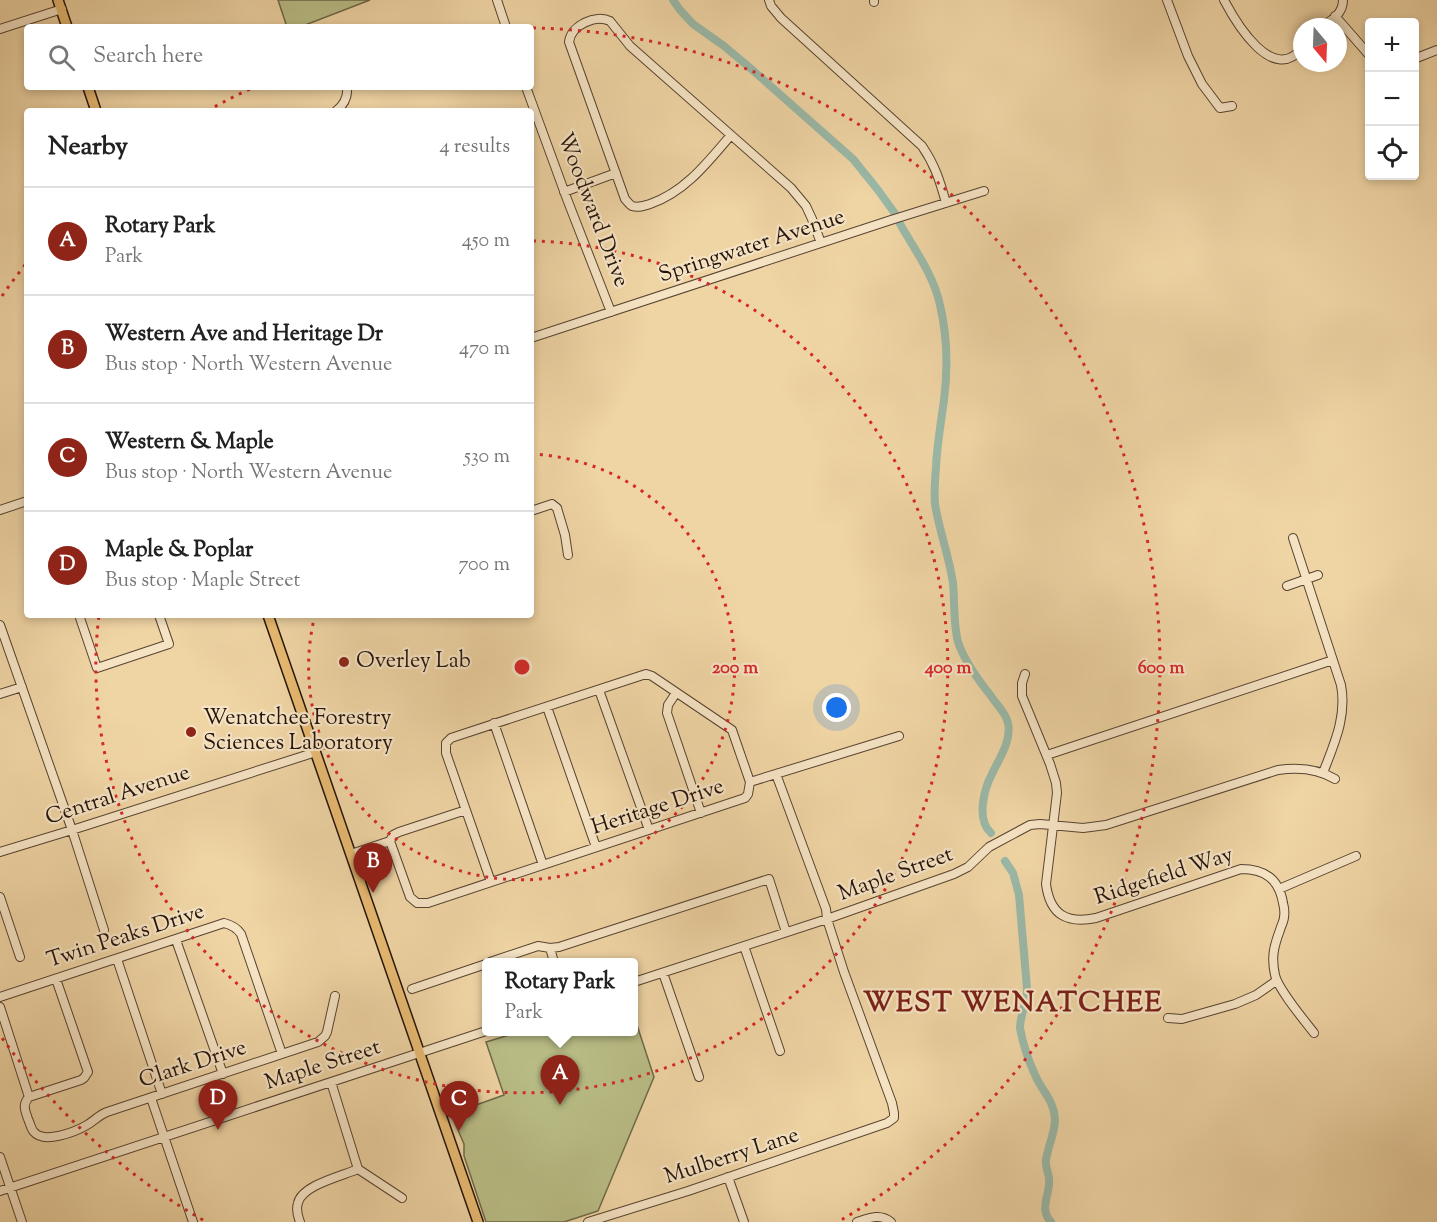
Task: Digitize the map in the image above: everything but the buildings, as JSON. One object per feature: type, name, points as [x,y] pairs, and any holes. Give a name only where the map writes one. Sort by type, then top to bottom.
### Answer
[{"type":"main road","points":[[60,5],[66,24]]},
{"type":"main road","points":[[89,90],[95,108]]},
{"type":"main road","points":[[269,618],[478,1222]]},
{"type":"street","points":[[497,0],[505,24]]},
{"type":"street","points":[[769,0],[781,18],[922,146],[932,161],[946,203]]},
{"type":"street","points":[[1167,0],[1188,56],[1202,84],[1220,108],[1232,106]]},
{"type":"street","points":[[1224,0],[1252,42],[1267,55],[1285,60],[1293,57]]},
{"type":"street","points":[[1333,18],[1342,9],[1343,0]]},
{"type":"street","points":[[0,29],[60,5]]},
{"type":"street","points":[[1335,16],[1365,50]]},
{"type":"street","points":[[731,135],[701,169],[680,188],[665,198],[640,207],[631,205],[625,200],[569,42],[570,36],[578,26],[596,20],[610,21],[630,46],[731,135],[798,196],[806,206],[821,243]]},
{"type":"street","points":[[1419,57],[1437,50]]},
{"type":"street","points":[[339,108],[346,100],[348,90]]},
{"type":"street","name":"Woodward Drive","points":[[527,90],[534,108]]},
{"type":"street","name":"Woodward Drive","points":[[534,109],[611,312]]},
{"type":"street","points":[[564,192],[616,173]]},
{"type":"street","name":"Springwater Avenue","points":[[534,337],[984,191]]},
{"type":"street","points":[[0,510],[24,502]]},
{"type":"street","points":[[534,510],[552,504],[557,508],[568,555]]},
{"type":"street","points":[[1293,538],[1341,685],[1343,698],[1338,735],[1323,773]]},
{"type":"street","points":[[1287,585],[1318,575]]},
{"type":"street","points":[[80,618],[97,668],[169,644],[160,618]]},
{"type":"street","points":[[0,625],[72,830],[104,930]]},
{"type":"street","points":[[1047,755],[1333,660]]},
{"type":"street","name":"Heritage Drive","points":[[390,840],[410,897],[417,903],[428,903],[745,798],[750,782],[732,730],[646,674],[494,723],[454,737],[446,743],[446,753],[466,810]]},
{"type":"street","name":"Ridgefield Way","points":[[1025,674],[1022,696],[1047,755],[1056,783],[1057,793],[1046,884],[1048,897],[1057,912],[1067,918],[1082,920],[1096,918],[1241,869],[1252,869],[1264,873],[1273,879],[1279,889]]},
{"type":"street","points":[[0,694],[22,687]]},
{"type":"street","points":[[599,690],[649,830]]},
{"type":"street","points":[[676,693],[668,705],[667,713],[701,813]]},
{"type":"street","points":[[547,707],[596,847]]},
{"type":"street","points":[[494,723],[543,865]]},
{"type":"street","points":[[750,782],[900,736]]},
{"type":"street","name":"Central Avenue","points":[[0,852],[316,753]]},
{"type":"street","name":"Maple Street","points":[[638,980],[954,874],[969,867],[990,846],[1030,825],[1083,828],[1106,825],[1278,770],[1308,769],[1335,779]]},
{"type":"street","points":[[776,774],[826,909],[826,919]]},
{"type":"street","points":[[351,854],[390,840],[399,832],[466,810],[491,882]]},
{"type":"street","points":[[1314,1033],[1276,981],[1273,951],[1284,917],[1279,889],[1356,856]]},
{"type":"street","points":[[503,958],[538,946],[559,947],[768,879],[786,932]]},
{"type":"street","points":[[0,897],[20,957]]},
{"type":"street","name":"Mulberry Lane","points":[[588,1222],[887,1123],[894,1118],[892,1103],[826,919]]},
{"type":"street","name":"Twin Peaks Drive","points":[[0,997],[224,923],[230,924],[241,934],[282,1054]]},
{"type":"street","points":[[176,940],[223,1074]]},
{"type":"street","points":[[744,946],[780,1051]]},
{"type":"street","points":[[550,948],[553,958]]},
{"type":"street","points":[[117,959],[162,1094]]},
{"type":"street","points":[[412,989],[482,965]]},
{"type":"street","points":[[663,973],[699,1077]]},
{"type":"street","points":[[0,1007],[29,1097],[81,1080],[88,1072],[56,979]]},
{"type":"street","points":[[1168,1018],[1182,1019],[1235,1004],[1276,981]]},
{"type":"street","name":"Clark Drive","points":[[29,1097],[24,1107],[34,1132],[46,1138],[56,1136],[86,1126],[104,1113],[318,1042],[325,1036],[335,996]]},
{"type":"street","name":"Maple Street","points":[[0,1191],[482,1032]]},
{"type":"street","points":[[331,1082],[358,1170],[402,1198]]},
{"type":"street","points":[[151,1098],[193,1222]]},
{"type":"street","points":[[0,1157],[22,1222]]},
{"type":"street","points":[[300,1222],[298,1203],[303,1193],[315,1186],[358,1170]]},
{"type":"street","points":[[728,1177],[744,1222]]},
{"type":"street","points":[[857,1222],[881,1216],[891,1222]]},
{"type":"green space","points":[[278,0],[370,0],[308,24],[286,24]]},
{"type":"green space","points":[[638,1028],[654,1077],[598,1211],[564,1222],[486,1222],[464,1156],[464,1144],[451,1114],[504,1095],[486,1042],[506,1036],[638,1036]]},
{"type":"waterway","points":[[673,0],[693,24],[749,67],[853,159],[896,215]]},
{"type":"waterway","points":[[900,224],[933,284],[944,328],[946,376],[937,450],[935,499],[953,583],[956,635],[968,663],[1003,712],[1009,729],[1007,743],[984,796],[984,820],[991,833]]},
{"type":"waterway","points":[[1005,861],[1013,873],[1019,895],[1027,988],[1020,1028],[1029,1059],[1050,1102],[1055,1119],[1046,1162],[1049,1184],[1045,1211],[1051,1222]]},
{"type":"place","name":"Overley Lab","points":[[344,662]]},
{"type":"place","name":"Wenatchee Forestry Sciences Laboratory","points":[[191,732]]},
{"type":"place","name":"Western Ave and Heritage Dr","points":[[373,893]]},
{"type":"place","name":"Rotary Park","points":[[560,1105]]},
{"type":"place","name":"Maple & Poplar","points":[[218,1130]]},
{"type":"place","name":"Western & Maple","points":[[459,1131]]},
{"type":"district","name":"WEST WENATCHEE","points":[[1013,1004]]}]
